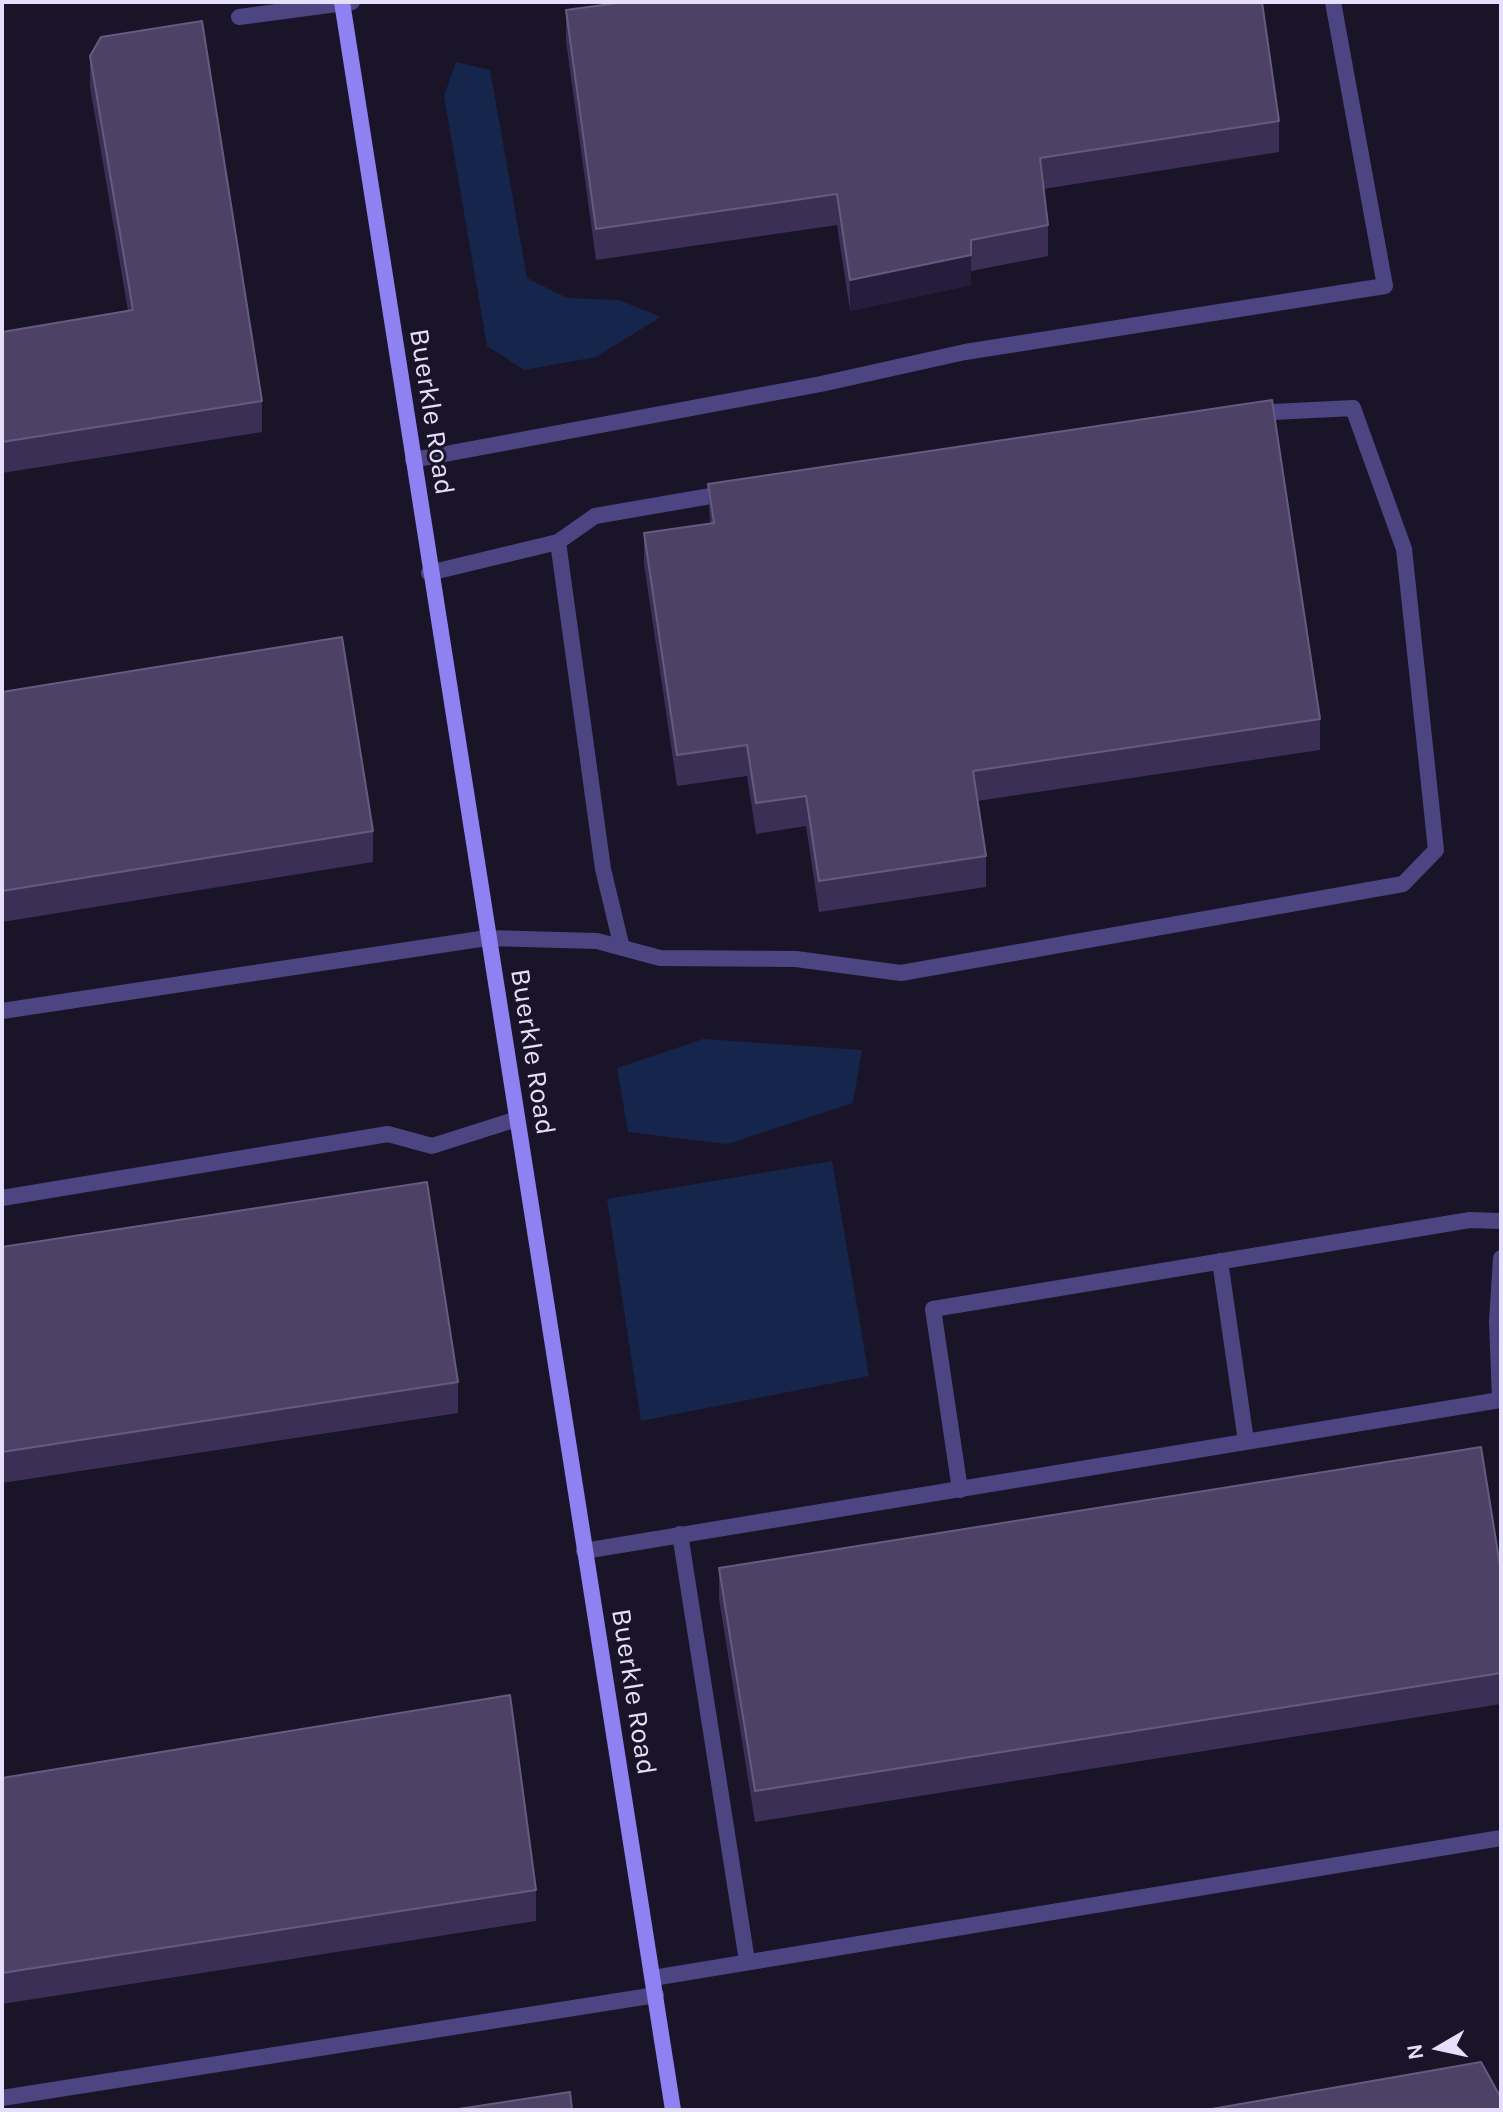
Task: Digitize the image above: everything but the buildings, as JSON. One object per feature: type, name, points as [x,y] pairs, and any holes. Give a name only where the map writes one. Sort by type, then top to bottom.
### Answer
[{"type":"street","name":"Buerkle Road","points":[[345,2],[429,573],[673,2110]]},
{"type":"lane","points":[[239,17],[345,2]]},
{"type":"lane","points":[[413,460],[821,384],[965,352],[1385,286],[1333,2]]},
{"type":"lane","points":[[2,1011],[487,938],[597,941],[660,958],[796,959],[901,973],[1403,884],[1436,850],[1404,549],[1353,408],[1239,415]]},
{"type":"lane","points":[[429,573],[558,542],[595,516],[750,490]]},
{"type":"lane","points":[[558,542],[603,869],[622,948]]},
{"type":"lane","points":[[2,1198],[388,1134],[432,1146],[517,1119]]},
{"type":"lane","points":[[960,1490],[933,1309],[1470,1220],[1501,1221]]},
{"type":"lane","points":[[584,1551],[1246,1441],[1500,1404],[1497,1321],[1501,1258]]},
{"type":"lane","points":[[1220,1261],[1246,1441]]},
{"type":"lane","points":[[680,1534],[747,1961]]},
{"type":"lane","points":[[653,1978],[1501,1838]]},
{"type":"lane","points":[[2,2098],[656,1995]]},
{"type":"water","points":[[456,62],[490,70],[527,278],[567,298],[619,300],[661,317],[596,357],[524,370],[487,346],[444,96]]},
{"type":"water","points":[[703,1039],[862,1050],[853,1103],[727,1144],[628,1132],[617,1068]]},
{"type":"water","points":[[832,1161],[869,1376],[641,1421],[607,1199]]}]
